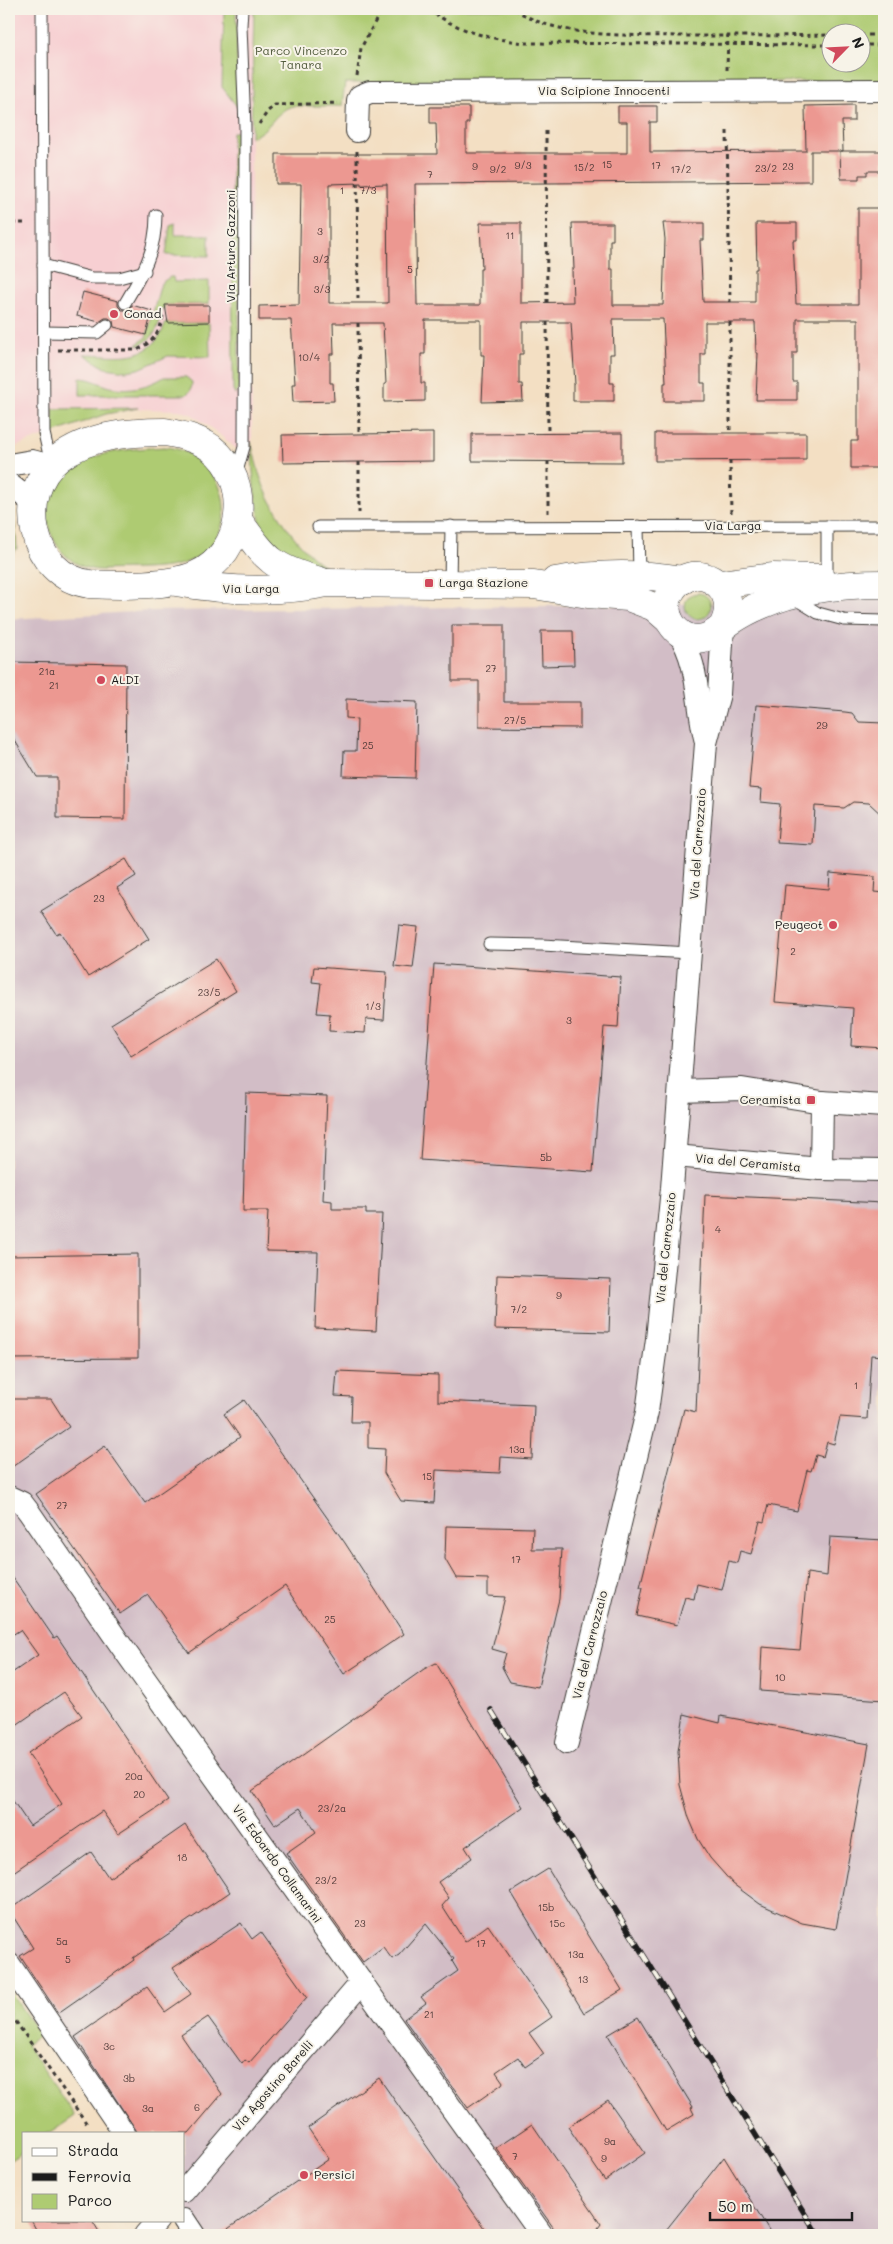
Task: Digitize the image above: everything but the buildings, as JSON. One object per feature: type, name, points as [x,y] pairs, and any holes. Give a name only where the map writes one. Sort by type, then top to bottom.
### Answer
[{"type":"main road","points":[[165,432],[186,435],[199,440],[212,449],[230,472],[235,482],[238,495],[238,520],[233,538],[220,557],[204,570],[176,582],[105,585],[82,583],[67,575],[48,559],[37,540],[32,522],[33,503],[37,487],[51,466],[69,451],[114,436],[165,432]]},
{"type":"main road","name":"Via Larga","points":[[238,520],[268,559],[278,566],[327,583]]},
{"type":"main road","name":"Via Larga","points":[[176,582],[212,588],[297,589],[327,583],[534,584],[602,574],[638,574],[683,580],[698,576],[706,577],[720,584],[772,577],[827,578],[873,584]]},
{"type":"main road","points":[[674,626],[667,611],[670,593],[683,580]]},
{"type":"main road","name":"Via Larga","points":[[534,584],[588,594],[628,597],[654,606],[674,626],[697,639],[707,638],[758,606],[789,595],[873,584]]},
{"type":"main road","points":[[720,584],[729,600],[728,618],[724,626]]},
{"type":"street","name":"Via Scipione Innocenti","points":[[357,131],[358,100],[360,96],[370,92],[884,90]]},
{"type":"street","points":[[9,465],[32,461],[51,466]]},
{"type":"street","points":[[9,484],[33,503]]},
{"type":"street","name":"Via del Carrozzaio","points":[[674,626],[687,644],[692,658],[700,720],[706,743]]},
{"type":"street","name":"Via del Carrozzaio","points":[[567,1743],[646,1412],[657,1339],[675,1156],[706,743],[719,694],[724,626]]},
{"type":"street","points":[[680,1090],[742,1089],[822,1102],[884,1106]]},
{"type":"street","points":[[821,1169],[822,1102]]},
{"type":"street","name":"Via del Ceramista","points":[[675,1156],[821,1169],[884,1170]]},
{"type":"street","name":"Via Edoardo Collamarini","points":[[9,1497],[22,1503],[122,1647],[542,2235]]},
{"type":"street","points":[[9,1964],[123,2132]]},
{"type":"street","name":"Via Agostino Barelli","points":[[185,2189],[362,1982]]},
{"type":"street","points":[[185,2222],[194,2235]]},
{"type":"lane","points":[[42,9],[44,433],[51,466]]},
{"type":"lane","name":"Via Arturo Gazzoni","points":[[235,482],[244,447],[245,127],[242,9]]},
{"type":"lane","points":[[125,303],[145,271],[156,235],[156,215]]},
{"type":"lane","points":[[44,265],[92,278],[118,278],[145,271]]},
{"type":"lane","points":[[44,332],[97,333],[107,325]]},
{"type":"lane","name":"Via Larga","points":[[318,526],[884,526]]},
{"type":"lane","points":[[450,584],[451,526]]},
{"type":"lane","points":[[638,526],[638,574]]},
{"type":"lane","points":[[827,526],[827,578]]},
{"type":"lane","points":[[789,595],[818,613],[844,620],[884,621]]},
{"type":"lane","points":[[489,944],[690,953]]},
{"type":"path","points":[[357,81],[361,48],[382,9]]},
{"type":"path","points":[[428,9],[462,30],[490,38],[525,43],[820,45]]},
{"type":"path","points":[[515,9],[523,15],[554,26],[601,34],[820,35]]},
{"type":"path","points":[[870,35],[884,35]]},
{"type":"path","points":[[727,91],[728,36]]},
{"type":"path","points":[[870,45],[884,45]]},
{"type":"path","points":[[254,127],[260,124],[274,105],[345,103]]},
{"type":"path","points":[[357,131],[358,303]]},
{"type":"path","points":[[546,131],[547,303]]},
{"type":"path","points":[[727,131],[730,302]]},
{"type":"path","points":[[12,223],[25,223]]},
{"type":"path","points":[[54,350],[137,350],[148,344],[158,334],[163,314],[165,314]]},
{"type":"path","points":[[547,322],[548,433]]},
{"type":"path","points":[[730,322],[730,433]]},
{"type":"path","points":[[358,323],[359,434]]},
{"type":"path","points":[[548,461],[548,516]]},
{"type":"path","points":[[730,461],[731,516]]},
{"type":"path","points":[[359,462],[359,516]]},
{"type":"path","points":[[9,2019],[14,2018],[87,2124]]},
{"type":"shaded area","points":[[9,9],[254,9],[251,137],[252,462],[193,415],[179,410],[138,409],[106,414],[9,449]]},
{"type":"shaded area","points":[[884,593],[884,2235],[190,2235],[185,2222],[185,2132],[120,2132],[9,1967],[9,619],[151,611],[702,604]]},
{"type":"green space","points":[[224,9],[236,9],[238,108],[222,87]]},
{"type":"green space","name":"Parco Vincenzo Tanara","points":[[254,9],[884,9],[884,81],[345,83],[342,106],[292,106],[251,137]]},
{"type":"green space","points":[[232,132],[239,132],[239,390],[235,395],[233,390]]},
{"type":"green space","points":[[175,223],[175,235],[209,235],[209,256],[166,255],[170,225]]},
{"type":"green space","points":[[173,277],[174,282],[209,281],[209,304],[164,305],[164,309],[160,309],[156,313],[156,317],[160,319],[155,332],[150,339],[138,346],[138,343],[146,338],[161,283]]},
{"type":"green space","points":[[166,323],[209,323],[210,357],[168,356],[139,369],[126,371],[105,368],[84,354],[122,355],[143,351],[152,345]]},
{"type":"green space","points":[[164,377],[186,377],[192,382],[191,390],[186,395],[80,395],[80,378],[121,389],[137,388]]},
{"type":"green space","points":[[138,408],[106,414],[53,433],[53,409]]},
{"type":"green space","points":[[251,442],[258,471],[275,509],[298,542],[325,566],[289,560],[262,533],[254,487]]},
{"type":"green space","points":[[165,447],[185,452],[202,462],[214,477],[222,494],[224,512],[221,530],[211,546],[194,559],[162,568],[104,570],[86,568],[71,560],[59,548],[51,534],[48,518],[49,501],[55,485],[67,472],[89,459],[114,452]]},
{"type":"green space","points":[[9,500],[13,505],[17,548],[9,560]]},
{"type":"green space","points":[[698,593],[707,597],[711,606],[707,615],[698,619],[689,615],[685,606],[689,597]]},
{"type":"green space","points":[[9,1990],[40,2035],[26,2045],[75,2116],[51,2132],[22,2132],[22,2152],[9,2161]]},
{"type":"railway","points":[[491,1710],[818,2235]]},
{"type":"place","name":"Conad","points":[[114,314]]},
{"type":"place","name":"Larga Stazione","points":[[429,583]]},
{"type":"place","name":"ALDI","points":[[101,680]]},
{"type":"place","name":"Peugeot","points":[[833,925]]},
{"type":"place","name":"Ceramista","points":[[811,1100]]},
{"type":"place","name":"Persici","points":[[304,2175]]}]
